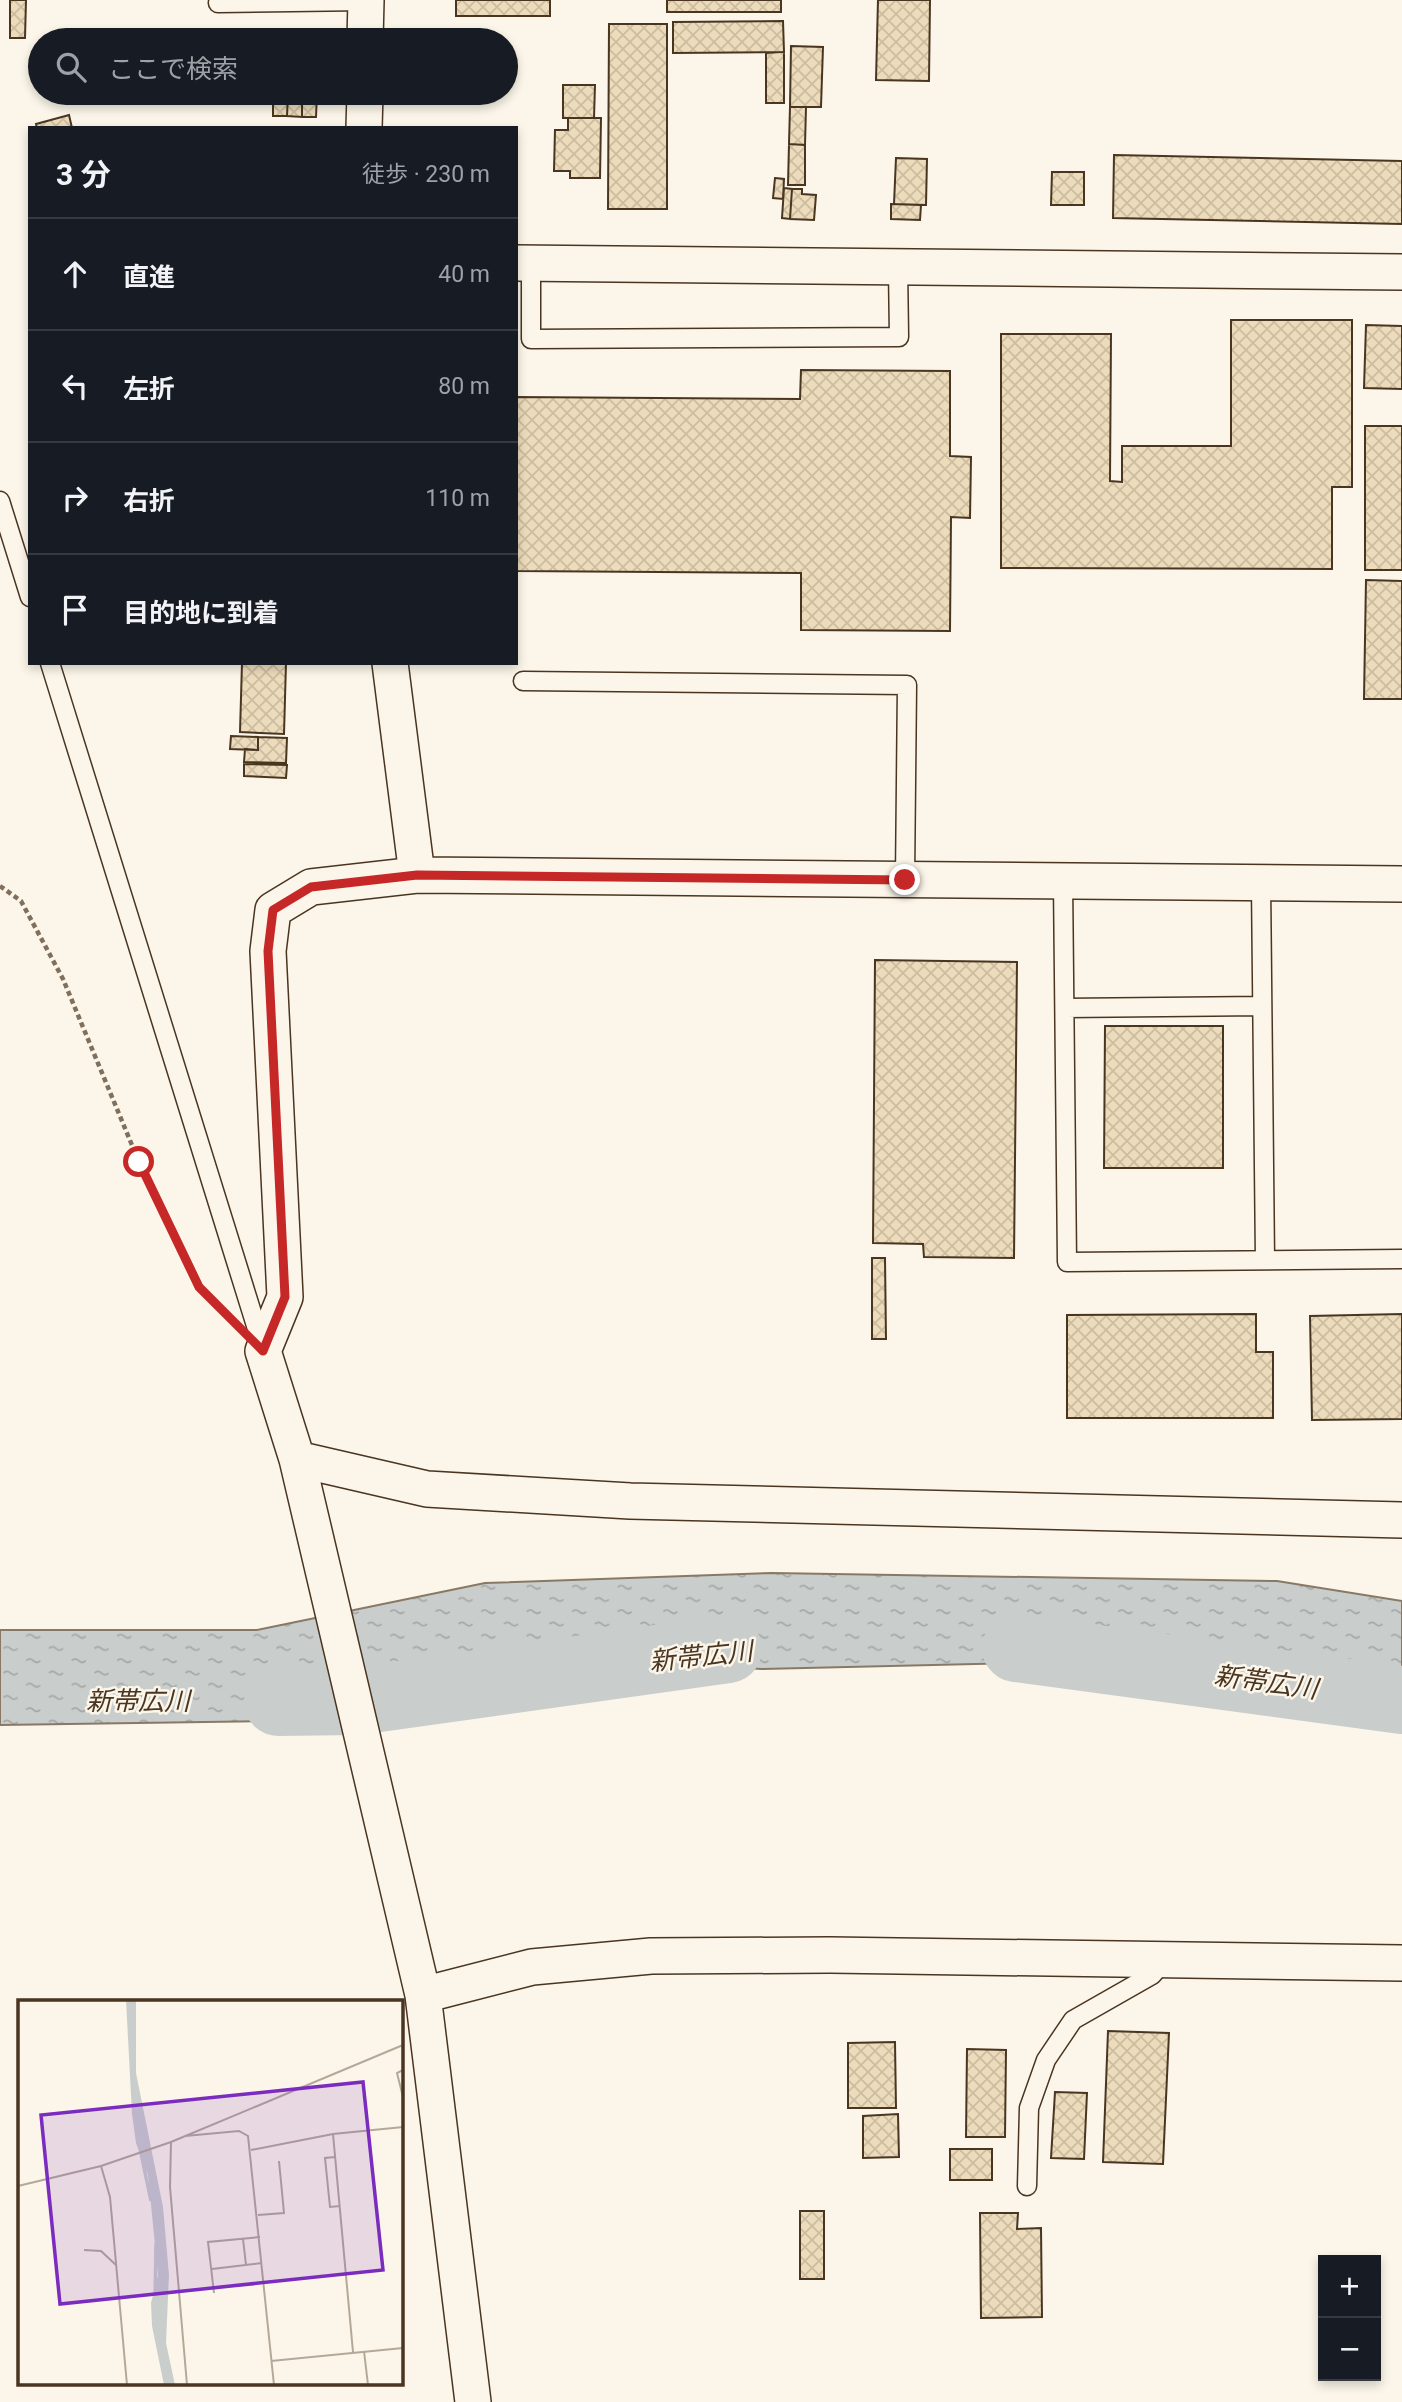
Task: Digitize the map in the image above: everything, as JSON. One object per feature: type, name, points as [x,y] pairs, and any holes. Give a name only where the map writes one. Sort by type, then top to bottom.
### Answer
[{"type":"street","points":[[365,28],[366,1]]},
{"type":"street","points":[[364,126],[365,105]]},
{"type":"street","points":[[523,263],[1402,272]]},
{"type":"street","points":[[390,665],[417,875]]},
{"type":"street","points":[[473,2402],[423,1995],[297,1460],[263,1351],[285,1297],[268,951],[273,910],[311,887],[417,875],[1402,884]]},
{"type":"street","points":[[297,1460],[427,1489],[603,1499],[1402,1520]]},
{"type":"street","points":[[423,1995],[532,1967],[651,1956],[1402,1963]]},
{"type":"lane","points":[[218,3],[366,1]]},
{"type":"lane","points":[[523,263],[531,339],[898,337],[898,267]]},
{"type":"lane","points":[[0,502],[28,591]]},
{"type":"lane","points":[[51,665],[263,1351]]},
{"type":"lane","points":[[523,681],[907,685],[905,880]]},
{"type":"lane","points":[[1063,881],[1066,1262],[1402,1259]]},
{"type":"lane","points":[[1261,883],[1265,1260]]},
{"type":"lane","points":[[1065,1008],[1262,1006]]},
{"type":"lane","points":[[1027,2186],[1029,2108],[1046,2060],[1073,2020],[1152,1975],[1165,1960]]},
{"type":"path","points":[[0,886],[21,901],[63,979],[139,1162],[199,1287],[263,1351]]},
{"type":"water","points":[[772,1573],[1277,1581],[1402,1601],[1402,1707],[1265,1657],[762,1669],[521,1656],[280,1721],[0,1725],[0,1630],[257,1630],[485,1583]]},
{"type":"building","points":[[10,0],[26,0],[25,38],[10,38]]},
{"type":"building","points":[[456,0],[550,0],[550,16],[456,16]]},
{"type":"building","points":[[667,0],[781,0],[781,12],[667,12]]},
{"type":"building","points":[[878,0],[930,0],[929,81],[876,80]]},
{"type":"building","points":[[783,21],[784,52],[673,53],[673,22]]},
{"type":"building","points":[[609,24],[667,24],[667,209],[608,209]]},
{"type":"building","points":[[791,46],[823,47],[821,107],[790,107]]},
{"type":"building","points":[[784,52],[784,103],[766,103],[766,53]]},
{"type":"building","points":[[563,85],[595,85],[594,118],[563,118]]},
{"type":"building","points":[[273,105],[287,105],[287,116],[273,116]]},
{"type":"building","points":[[287,105],[302,105],[302,117],[287,116]]},
{"type":"building","points":[[302,105],[316,105],[316,117],[302,117]]},
{"type":"building","points":[[790,107],[806,107],[805,145],[789,144]]},
{"type":"building","points":[[69,115],[72,126],[36,126]]},
{"type":"building","points":[[568,118],[601,118],[600,178],[570,178],[570,171],[554,171],[555,130],[568,130]]},
{"type":"building","points":[[789,144],[805,145],[805,185],[788,185]]},
{"type":"building","points":[[1114,155],[1402,161],[1402,224],[1113,218]]},
{"type":"building","points":[[896,158],[927,159],[926,205],[894,204]]},
{"type":"building","points":[[1052,172],[1084,172],[1084,205],[1051,205]]},
{"type":"building","points":[[775,178],[784,179],[783,199],[773,198]]},
{"type":"building","points":[[784,188],[792,189],[790,219],[782,218]]},
{"type":"building","points":[[792,189],[802,189],[802,194],[816,195],[814,220],[790,219]]},
{"type":"building","points":[[891,204],[921,205],[920,220],[891,219]]},
{"type":"building","points":[[1231,320],[1352,320],[1352,487],[1332,487],[1332,569],[1001,568],[1001,334],[1111,334],[1110,481],[1122,482],[1122,446],[1231,446]]},
{"type":"building","points":[[1366,325],[1402,326],[1402,389],[1364,388]]},
{"type":"building","points":[[801,370],[950,371],[950,456],[971,457],[970,518],[951,517],[950,631],[801,630],[801,573],[518,571],[518,397],[800,399]]},
{"type":"building","points":[[1365,426],[1402,426],[1402,570],[1365,570]]},
{"type":"building","points":[[1366,580],[1402,581],[1402,699],[1364,699]]},
{"type":"building","points":[[242,665],[286,665],[284,734],[240,732]]},
{"type":"building","points":[[231,736],[258,737],[258,750],[230,749]]},
{"type":"building","points":[[258,737],[287,738],[286,763],[244,762],[245,749],[258,750]]},
{"type":"building","points":[[244,764],[287,765],[286,778],[244,776]]},
{"type":"building","points":[[875,960],[1017,962],[1014,1258],[924,1257],[923,1244],[873,1243]]},
{"type":"building","points":[[1105,1026],[1223,1026],[1223,1168],[1104,1168]]},
{"type":"building","points":[[872,1258],[885,1258],[886,1339],[872,1339]]},
{"type":"building","points":[[1256,1314],[1256,1352],[1273,1352],[1273,1418],[1067,1418],[1067,1315]]},
{"type":"building","points":[[1402,1314],[1402,1419],[1312,1420],[1310,1316]]},
{"type":"building","points":[[1108,2031],[1169,2033],[1163,2164],[1103,2162]]},
{"type":"building","points":[[895,2042],[896,2108],[848,2108],[848,2043]]},
{"type":"building","points":[[967,2049],[1006,2050],[1005,2137],[966,2137]]},
{"type":"building","points":[[1055,2092],[1087,2093],[1084,2159],[1051,2158]]},
{"type":"building","points":[[898,2114],[899,2157],[863,2158],[863,2116]]},
{"type":"building","points":[[950,2149],[992,2149],[992,2180],[950,2180]]},
{"type":"building","points":[[800,2211],[824,2211],[824,2279],[800,2279]]},
{"type":"building","points":[[980,2213],[1018,2213],[1017,2229],[1041,2228],[1042,2317],[981,2318]]},
{"type":"waterway","name":"新帯広川","points":[[1016,1648],[1402,1700]]},
{"type":"waterway","name":"新帯広川","points":[[278,1702],[357,1701],[728,1649]]},
{"type":"route","points":[[139,1162],[199,1287],[263,1351],[285,1297],[268,951],[273,910],[311,887],[417,875],[905,880]]}]
